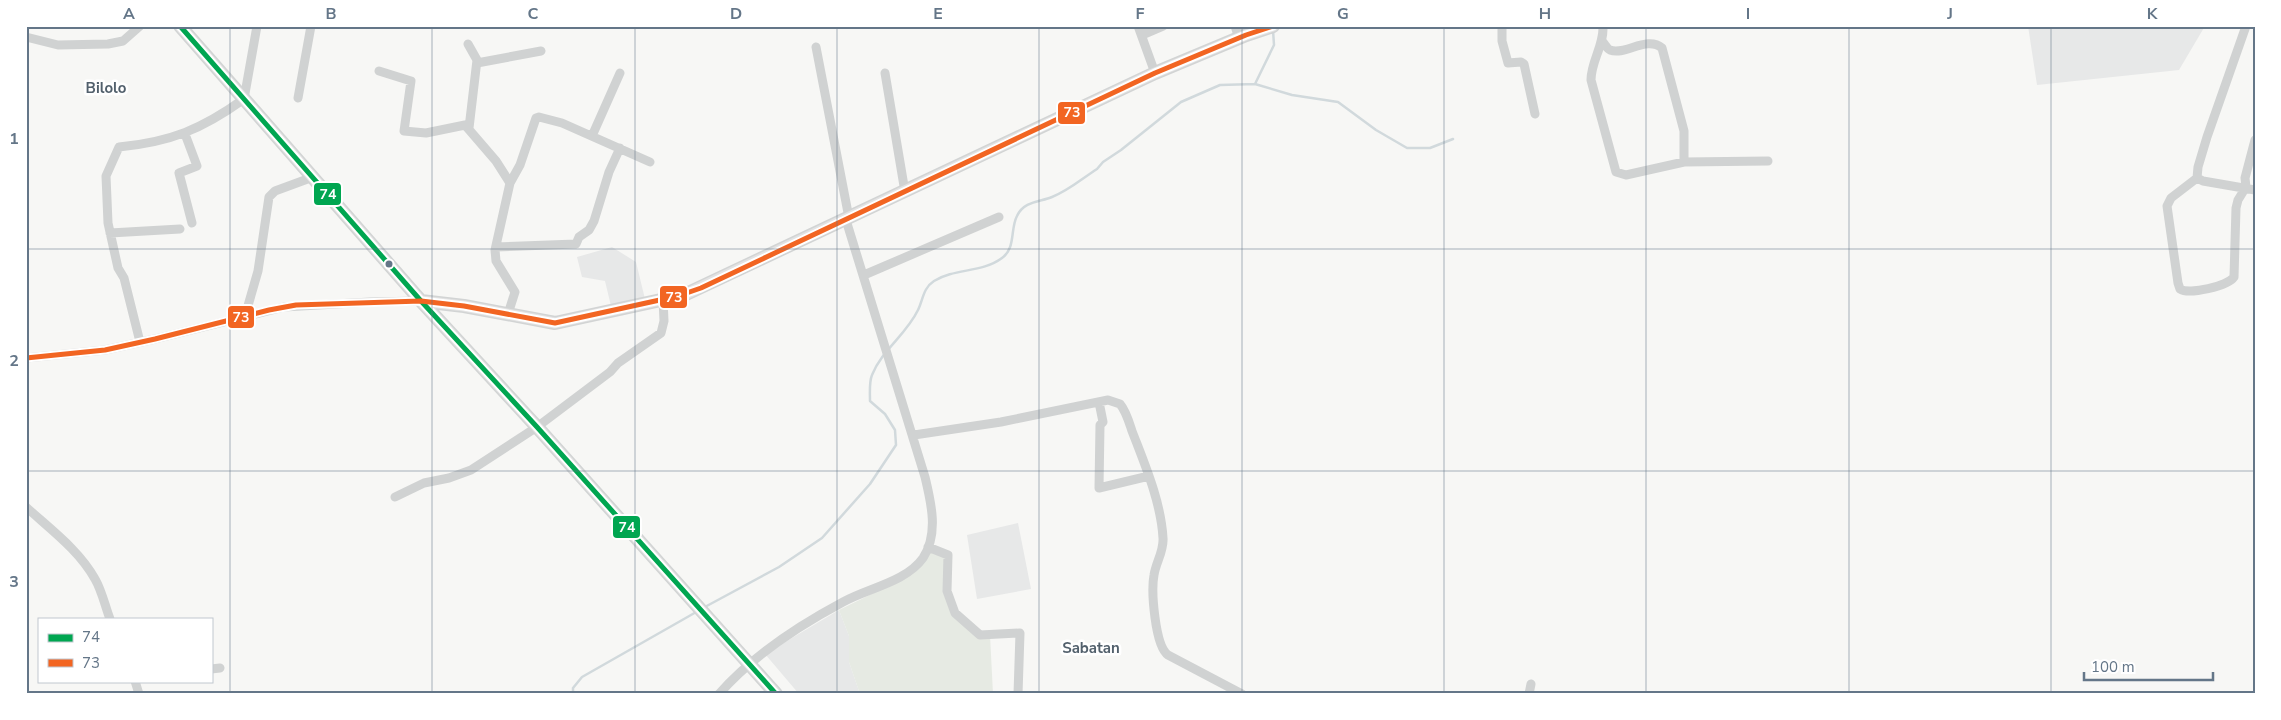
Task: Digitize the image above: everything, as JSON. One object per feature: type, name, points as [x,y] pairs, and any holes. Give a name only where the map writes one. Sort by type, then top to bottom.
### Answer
[{"type":"main road","points":[[180,26],[421,302],[537,427],[776,694]]},
{"type":"main road","points":[[421,302],[464,306],[549,322],[563,322],[696,290],[1155,73],[1269,27]]},
{"type":"street","points":[[26,37],[58,45],[108,44],[123,41],[140,26]]},
{"type":"street","points":[[140,342],[124,278],[118,268],[110,233],[106,176],[119,147],[142,145],[185,134],[199,128],[244,99],[257,26]]},
{"type":"street","points":[[298,98],[310,26]]},
{"type":"street","points":[[1155,73],[1140,31],[1164,26]]},
{"type":"street","points":[[1235,26],[1239,38]]},
{"type":"street","points":[[1502,26],[1505,58],[1508,63],[1521,62],[1524,64],[1535,114]]},
{"type":"street","points":[[1603,26],[1602,41],[1591,80],[1615,170],[1626,175],[1684,162],[1768,161]]},
{"type":"street","points":[[2198,178],[2198,167],[2207,137],[2246,26]]},
{"type":"street","points":[[1602,41],[1608,49],[1614,51],[1650,44],[1658,45],[1662,48],[1684,131],[1684,162]]},
{"type":"street","points":[[468,44],[476,56],[477,63],[469,128]]},
{"type":"street","points":[[719,694],[749,663],[826,612],[906,573],[923,558],[928,547],[932,523],[932,511],[914,435],[848,219],[816,47]]},
{"type":"street","points":[[477,63],[541,51]]},
{"type":"street","points":[[379,71],[411,81],[404,131],[420,133],[465,125],[510,183]]},
{"type":"street","points":[[592,136],[620,73]]},
{"type":"street","points":[[885,73],[905,192]]},
{"type":"street","points":[[508,314],[515,292],[496,261],[496,247],[510,183],[518,170],[536,117],[562,123],[650,162]]},
{"type":"street","points":[[185,134],[196,166],[179,173],[192,222]]},
{"type":"street","points":[[2250,189],[2245,178],[2255,140]]},
{"type":"street","points":[[496,247],[576,244],[579,237],[589,230],[594,221],[609,172],[620,148]]},
{"type":"street","points":[[245,316],[258,271],[269,197],[275,191],[313,177]]},
{"type":"street","points":[[2198,178],[2171,198],[2167,206],[2178,283],[2180,289],[2186,292],[2228,283],[2234,276],[2236,208],[2238,200],[2250,189]]},
{"type":"street","points":[[2198,178],[2212,183],[2250,189]]},
{"type":"street","points":[[864,275],[999,217]]},
{"type":"street","points":[[110,233],[180,230]]},
{"type":"street","points":[[395,497],[424,483],[449,478],[471,470],[537,427],[610,372],[618,363],[660,335],[663,327],[663,299]]},
{"type":"street","points":[[26,358],[89,352],[140,342],[284,307],[306,304],[421,302]]},
{"type":"street","points":[[914,435],[1001,422],[1111,400],[1122,406],[1148,476],[1163,535],[1163,544],[1155,569],[1153,584],[1157,627],[1163,650],[1168,656],[1237,692]]},
{"type":"street","points":[[1099,402],[1103,422],[1100,425],[1100,488],[1148,476]]},
{"type":"street","points":[[26,507],[71,548],[90,570],[98,585],[110,618]]},
{"type":"street","points":[[928,547],[948,555],[947,591],[955,613],[980,635],[1020,633],[1018,694]]},
{"type":"street","points":[[135,682],[139,694]]},
{"type":"street","points":[[1529,694],[1531,684]]},
{"type":"shaded area","points":[[2028,26],[2205,26],[2179,70],[2037,85]]},
{"type":"shaded area","points":[[612,247],[636,262],[645,299],[611,306],[605,281],[582,277],[577,257]]},
{"type":"shaded area","points":[[1018,523],[1031,589],[977,599],[967,535]]},
{"type":"shaded area","points":[[930,549],[947,556],[951,614],[979,637],[990,635],[993,694],[860,694],[849,662],[849,636],[839,610],[898,581]]},
{"type":"shaded area","points":[[839,610],[849,636],[849,662],[860,694],[799,694],[765,654]]},
{"type":"waterway","points":[[1255,84],[1274,45],[1273,30]]},
{"type":"waterway","points":[[703,608],[779,567],[822,538],[870,484],[896,445],[895,430],[885,414],[870,401],[871,378],[876,366],[913,319],[930,284],[942,277],[986,266],[1002,258],[1009,249],[1015,221],[1024,207],[1047,199],[1075,184],[1097,169],[1103,162],[1181,102],[1220,85],[1255,84],[1292,95],[1338,102],[1376,130],[1407,148],[1430,148],[1453,139]]},
{"type":"waterway","points":[[573,694],[573,688],[582,677],[698,611]]},
{"type":"transit line","name":"74","points":[[180,26],[421,301],[537,427],[776,694]]},
{"type":"transit line","name":"73","points":[[26,358],[105,350],[296,305],[421,301],[464,306],[555,323],[678,296],[701,288],[1155,73],[1246,35],[1273,26]]},
{"type":"district","name":"Bilolo","points":[[106,88]]},
{"type":"district","name":"Sabatan","points":[[1091,648]]}]
